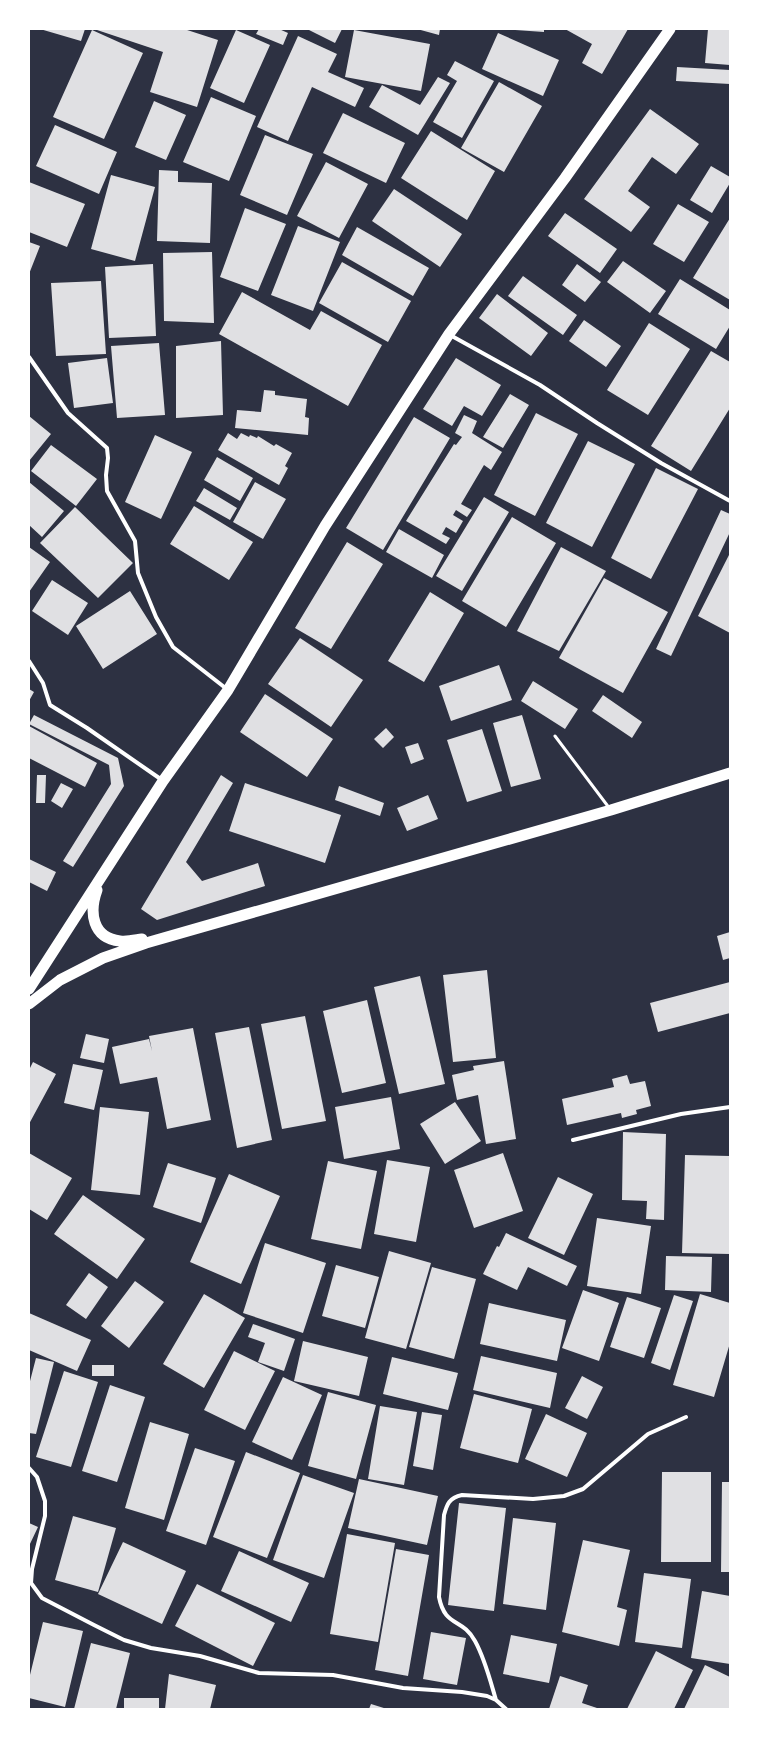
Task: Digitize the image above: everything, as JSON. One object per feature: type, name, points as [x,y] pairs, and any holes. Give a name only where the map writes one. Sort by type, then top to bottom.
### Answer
[{"type":"highway","points":[[29,989],[163,781],[228,690],[325,526],[449,334],[565,178],[670,29]]},
{"type":"highway","points":[[29,1004],[60,980],[103,958],[170,936],[611,810],[730,772]]},
{"type":"highway","points":[[104,873],[92,908],[93,919],[104,935],[112,940],[122,942],[170,936]]},
{"type":"street","points":[[449,334],[540,385],[597,423],[662,463],[730,501]]},
{"type":"street","points":[[29,357],[68,413],[106,448],[108,458],[106,475],[107,490],[135,541],[138,573],[156,617],[173,647],[228,690]]},
{"type":"street","points":[[29,661],[43,683],[50,705],[88,728],[163,781]]},
{"type":"street","points":[[573,1140],[680,1114],[730,1107]]},
{"type":"street","points":[[496,1700],[484,1661],[475,1641],[461,1624],[446,1616],[442,1610],[439,1597],[444,1515],[447,1504],[453,1497],[462,1495],[532,1499],[564,1496],[583,1489],[648,1434],[686,1417]]},
{"type":"street","points":[[29,1468],[37,1477],[45,1501],[45,1516],[32,1569],[31,1583],[42,1598],[94,1625],[124,1640],[151,1648],[200,1656],[259,1673],[333,1675],[403,1688],[462,1692],[487,1696],[496,1700],[506,1709]]},
{"type":"lane","points":[[555,736],[611,810]]},
{"type":"building","points":[[40,29],[85,29],[81,41]]},
{"type":"building","points":[[94,29],[184,29],[218,40],[197,107],[150,92],[163,52]]},
{"type":"building","points":[[259,29],[279,29],[288,33],[283,45],[256,34]]},
{"type":"building","points":[[307,29],[342,29],[335,43]]},
{"type":"building","points":[[417,29],[440,29],[439,35]]},
{"type":"building","points":[[502,29],[544,29],[544,32]]},
{"type":"building","points":[[565,29],[628,29],[602,74],[582,63],[592,44]]},
{"type":"building","points":[[708,29],[730,29],[730,65],[705,63]]},
{"type":"building","points":[[92,30],[143,53],[104,139],[53,117]]},
{"type":"building","points":[[236,30],[270,45],[244,103],[210,88]]},
{"type":"building","points":[[354,30],[430,44],[421,91],[345,77]]},
{"type":"building","points":[[498,33],[559,60],[543,96],[482,69]]},
{"type":"building","points":[[298,36],[337,54],[328,72],[364,88],[355,107],[312,87],[288,141],[257,127]]},
{"type":"building","points":[[455,61],[494,81],[462,138],[433,122],[457,81],[447,75]]},
{"type":"building","points":[[677,67],[730,70],[730,84],[676,81]]},
{"type":"building","points":[[438,77],[450,83],[418,135],[369,107],[382,85],[420,105]]},
{"type":"building","points":[[499,82],[542,106],[504,172],[461,148]]},
{"type":"building","points":[[211,97],[256,116],[229,181],[183,162]]},
{"type":"building","points":[[154,101],[186,115],[166,160],[135,147]]},
{"type":"building","points":[[650,109],[699,144],[676,174],[652,157],[628,191],[650,207],[631,232],[584,199]]},
{"type":"building","points":[[343,113],[405,143],[386,183],[323,153]]},
{"type":"building","points":[[55,125],[117,152],[99,194],[36,166]]},
{"type":"building","points":[[431,131],[495,171],[467,220],[401,178]]},
{"type":"building","points":[[265,135],[313,154],[287,215],[240,195]]},
{"type":"building","points":[[326,162],[368,184],[339,238],[297,216]]},
{"type":"building","points":[[711,166],[730,177],[730,183],[712,213],[690,200]]},
{"type":"building","points":[[159,170],[178,171],[178,182],[212,183],[210,243],[157,241]]},
{"type":"building","points":[[111,175],[155,187],[135,261],[91,249]]},
{"type":"building","points":[[29,182],[85,204],[67,247],[29,232]]},
{"type":"building","points":[[394,189],[462,234],[440,267],[372,221]]},
{"type":"building","points":[[678,204],[709,222],[684,262],[653,244]]},
{"type":"building","points":[[245,208],[286,224],[258,291],[220,277]]},
{"type":"building","points":[[565,213],[617,249],[600,273],[548,236]]},
{"type":"building","points":[[730,218],[730,300],[693,278]]},
{"type":"building","points":[[298,226],[340,242],[313,311],[271,295]]},
{"type":"building","points":[[357,227],[429,268],[413,296],[342,255]]},
{"type":"building","points":[[29,242],[40,246],[29,274]]},
{"type":"building","points":[[212,252],[214,323],[164,321],[163,253]]},
{"type":"building","points":[[623,261],[666,291],[650,313],[607,282]]},
{"type":"building","points":[[342,262],[411,301],[388,342],[319,303]]},
{"type":"building","points":[[153,264],[156,336],[109,338],[105,267]]},
{"type":"building","points":[[577,264],[601,282],[585,302],[562,285]]},
{"type":"building","points":[[523,276],[577,315],[563,335],[508,296]]},
{"type":"building","points":[[680,279],[730,310],[730,326],[716,349],[658,314]]},
{"type":"building","points":[[101,281],[106,354],[56,356],[51,283]]},
{"type":"building","points":[[242,292],[310,330],[321,311],[382,345],[348,406],[219,334]]},
{"type":"building","points":[[497,294],[548,333],[531,356],[479,318]]},
{"type":"building","points":[[584,320],[621,346],[606,367],[569,341]]},
{"type":"building","points":[[649,323],[690,349],[648,415],[607,390]]},
{"type":"building","points":[[221,341],[223,415],[176,418],[176,346]]},
{"type":"building","points":[[159,343],[165,415],[117,418],[111,346]]},
{"type":"building","points":[[711,351],[730,362],[730,408],[691,471],[651,446]]},
{"type":"building","points":[[107,358],[113,403],[74,408],[68,363]]},
{"type":"building","points":[[456,358],[501,385],[482,416],[464,406],[452,426],[423,409]]},
{"type":"building","points":[[264,390],[275,391],[275,395],[307,399],[305,417],[309,418],[308,435],[235,428],[237,410],[261,412]]},
{"type":"building","points":[[510,394],[529,405],[503,448],[483,437]]},
{"type":"building","points":[[536,413],[578,434],[535,516],[494,495]]},
{"type":"building","points":[[464,415],[477,421],[472,433],[502,452],[491,470],[484,465],[461,504],[472,510],[467,517],[456,510],[453,515],[463,521],[456,533],[446,527],[442,534],[450,538],[446,544],[406,521],[454,444],[456,445],[462,437],[455,433]]},
{"type":"building","points":[[29,416],[51,434],[29,461]]},
{"type":"building","points":[[414,417],[450,438],[383,550],[346,528]]},
{"type":"building","points":[[228,433],[237,439],[241,433],[249,437],[250,435],[257,438],[258,436],[274,446],[276,444],[292,453],[285,466],[288,468],[279,485],[218,450]]},
{"type":"building","points":[[155,435],[192,452],[161,519],[125,502]]},
{"type":"building","points":[[588,441],[635,464],[592,547],[546,523]]},
{"type":"building","points":[[51,445],[97,479],[76,506],[31,471]]},
{"type":"building","points":[[217,457],[253,478],[240,501],[204,480]]},
{"type":"building","points":[[656,468],[698,489],[651,579],[611,558]]},
{"type":"building","points":[[29,482],[64,511],[42,537],[29,525]]},
{"type":"building","points":[[255,482],[286,499],[263,539],[233,522]]},
{"type":"building","points":[[204,488],[237,508],[230,520],[196,501]]},
{"type":"building","points":[[484,497],[509,512],[462,591],[436,576]]},
{"type":"building","points":[[194,506],[253,542],[229,580],[170,544]]},
{"type":"building","points":[[75,507],[133,563],[98,598],[40,543]]},
{"type":"building","points":[[721,510],[730,514],[730,532],[671,656],[656,649]]},
{"type":"building","points":[[512,517],[556,543],[506,627],[462,601]]},
{"type":"building","points":[[399,529],[444,555],[432,578],[386,552]]},
{"type":"building","points":[[347,542],[383,564],[331,649],[295,628]]},
{"type":"building","points":[[29,547],[50,562],[29,592]]},
{"type":"building","points":[[561,547],[606,571],[559,651],[517,631]]},
{"type":"building","points":[[730,553],[730,633],[698,616]]},
{"type":"building","points":[[604,578],[668,612],[623,693],[559,658]]},
{"type":"building","points":[[52,580],[88,603],[68,635],[32,611]]},
{"type":"building","points":[[130,591],[157,634],[103,669],[76,626]]},
{"type":"building","points":[[430,592],[464,613],[424,682],[388,661]]},
{"type":"building","points":[[300,638],[363,680],[331,727],[268,684]]},
{"type":"building","points":[[499,665],[512,700],[451,721],[439,686]]},
{"type":"building","points":[[533,681],[578,709],[565,729],[521,701]]},
{"type":"building","points":[[29,689],[34,692],[29,701]]},
{"type":"building","points":[[265,694],[333,739],[307,777],[240,732]]},
{"type":"building","points":[[603,695],[642,722],[632,738],[592,711]]},
{"type":"building","points":[[34,715],[118,758],[124,786],[73,867],[63,861],[111,784],[109,765],[29,724]]},
{"type":"building","points":[[522,715],[541,779],[511,787],[493,723]]},
{"type":"building","points":[[29,726],[97,763],[85,787],[29,758]]},
{"type":"building","points":[[386,728],[394,737],[383,748],[374,739]]},
{"type":"building","points":[[482,729],[502,791],[467,802],[447,740]]},
{"type":"building","points":[[418,743],[424,759],[411,764],[405,747]]},
{"type":"building","points":[[37,775],[46,775],[45,803],[36,803]]},
{"type":"building","points":[[221,775],[233,783],[186,862],[202,881],[258,863],[265,886],[157,920],[141,909]]},
{"type":"building","points":[[61,783],[73,789],[62,808],[51,801]]},
{"type":"building","points":[[245,783],[341,815],[325,863],[229,831]]},
{"type":"building","points":[[339,786],[384,803],[380,816],[335,800]]},
{"type":"building","points":[[428,795],[438,819],[407,831],[397,808]]},
{"type":"building","points":[[29,859],[56,872],[47,891],[29,882]]},
{"type":"building","points":[[730,932],[730,958],[723,960],[717,936]]},
{"type":"building","points":[[487,970],[496,1058],[453,1062],[443,975]]},
{"type":"building","points":[[420,976],[445,1084],[399,1094],[374,987]]},
{"type":"building","points":[[730,982],[730,1013],[658,1032],[650,1003]]},
{"type":"building","points":[[367,1000],[386,1083],[342,1093],[323,1011]]},
{"type":"building","points":[[305,1016],[326,1121],[282,1129],[261,1024]]},
{"type":"building","points":[[249,1027],[272,1140],[237,1148],[215,1033]]},
{"type":"building","points":[[193,1028],[211,1120],[167,1129],[157,1077],[120,1084],[112,1047],[149,1039],[152,1051],[149,1036]]},
{"type":"building","points":[[86,1034],[109,1039],[104,1063],[80,1058]]},
{"type":"building","points":[[504,1061],[516,1139],[486,1144],[478,1095],[457,1100],[452,1075],[474,1070],[473,1066]]},
{"type":"building","points":[[33,1062],[56,1074],[29,1124],[29,1070]]},
{"type":"building","points":[[73,1064],[103,1070],[94,1110],[64,1103]]},
{"type":"building","points":[[627,1075],[630,1084],[645,1081],[651,1106],[636,1110],[637,1114],[622,1118],[621,1113],[567,1125],[562,1099],[614,1087],[612,1079]]},
{"type":"building","points":[[391,1097],[400,1149],[344,1159],[335,1107]]},
{"type":"building","points":[[455,1102],[481,1141],[445,1164],[420,1124]]},
{"type":"building","points":[[100,1107],[149,1112],[140,1195],[91,1190]]},
{"type":"building","points":[[623,1132],[666,1134],[664,1220],[646,1219],[647,1201],[622,1200]]},
{"type":"building","points":[[29,1153],[72,1178],[47,1220],[29,1209]]},
{"type":"building","points":[[503,1153],[523,1211],[474,1228],[454,1170]]},
{"type":"building","points":[[685,1155],[730,1156],[730,1254],[682,1253]]},
{"type":"building","points":[[387,1160],[430,1167],[416,1242],[374,1234]]},
{"type":"building","points":[[328,1161],[377,1171],[361,1249],[311,1239]]},
{"type":"building","points":[[168,1163],[216,1178],[201,1223],[153,1207]]},
{"type":"building","points":[[229,1174],[280,1196],[241,1284],[190,1262]]},
{"type":"building","points":[[558,1177],[593,1194],[564,1255],[528,1238]]},
{"type":"building","points":[[83,1195],[145,1239],[117,1279],[54,1234]]},
{"type":"building","points":[[597,1218],[651,1226],[641,1294],[587,1286]]},
{"type":"building","points":[[506,1233],[577,1266],[567,1286],[528,1267],[517,1290],[483,1274],[497,1246],[499,1247]]},
{"type":"building","points":[[265,1243],[326,1263],[303,1333],[243,1313]]},
{"type":"building","points":[[389,1251],[431,1263],[406,1349],[365,1338]]},
{"type":"building","points":[[666,1256],[712,1257],[711,1292],[665,1290]]},
{"type":"building","points":[[336,1265],[379,1277],[365,1328],[322,1316]]},
{"type":"building","points":[[432,1267],[476,1279],[454,1359],[409,1347]]},
{"type":"building","points":[[89,1273],[108,1287],[86,1319],[66,1305]]},
{"type":"building","points":[[135,1281],[164,1302],[129,1348],[101,1326]]},
{"type":"building","points":[[583,1290],[619,1303],[599,1361],[562,1348]]},
{"type":"building","points":[[204,1294],[245,1318],[204,1388],[163,1364]]},
{"type":"building","points":[[700,1294],[730,1303],[730,1343],[714,1397],[673,1385]]},
{"type":"building","points":[[674,1295],[693,1301],[670,1370],[651,1363]]},
{"type":"building","points":[[627,1297],[661,1308],[644,1358],[610,1347]]},
{"type":"building","points":[[489,1303],[566,1320],[557,1361],[480,1344]]},
{"type":"building","points":[[29,1313],[91,1340],[77,1371],[29,1350]]},
{"type":"building","points":[[253,1324],[295,1339],[284,1371],[258,1362],[265,1343],[248,1337]]},
{"type":"building","points":[[303,1341],[368,1357],[359,1396],[294,1381]]},
{"type":"building","points":[[234,1351],[275,1371],[245,1430],[204,1410]]},
{"type":"building","points":[[481,1356],[557,1373],[550,1408],[473,1390]]},
{"type":"building","points":[[392,1357],[458,1373],[448,1410],[383,1394]]},
{"type":"building","points":[[36,1358],[54,1362],[36,1434],[29,1433],[29,1385]]},
{"type":"building","points":[[92,1365],[114,1365],[114,1376],[92,1376]]},
{"type":"building","points":[[64,1371],[98,1382],[71,1467],[36,1457]]},
{"type":"building","points":[[582,1376],[603,1387],[587,1419],[565,1408]]},
{"type":"building","points":[[283,1377],[322,1395],[292,1460],[252,1442]]},
{"type":"building","points":[[110,1385],[145,1397],[117,1482],[82,1471]]},
{"type":"building","points":[[328,1392],[376,1405],[356,1479],[308,1466]]},
{"type":"building","points":[[474,1394],[532,1409],[518,1463],[460,1448]]},
{"type":"building","points":[[380,1406],[417,1412],[404,1485],[368,1479]]},
{"type":"building","points":[[422,1412],[442,1415],[433,1470],[413,1466]]},
{"type":"building","points":[[546,1414],[587,1433],[567,1477],[525,1459]]},
{"type":"building","points":[[150,1422],[189,1434],[164,1520],[125,1508]]},
{"type":"building","points":[[195,1448],[235,1461],[206,1545],[166,1531]]},
{"type":"building","points":[[246,1452],[300,1473],[267,1558],[213,1537]]},
{"type":"building","points":[[662,1472],[711,1472],[711,1562],[661,1562]]},
{"type":"building","points":[[303,1475],[354,1493],[324,1578],[273,1560]]},
{"type":"building","points":[[359,1479],[438,1496],[427,1545],[348,1528]]},
{"type":"building","points":[[722,1482],[730,1482],[730,1572],[721,1572]]},
{"type":"building","points":[[459,1503],[506,1508],[494,1611],[448,1605]]},
{"type":"building","points":[[73,1516],[116,1528],[98,1592],[55,1580]]},
{"type":"building","points":[[513,1518],[556,1523],[546,1610],[503,1604]]},
{"type":"building","points":[[29,1523],[38,1527],[29,1546]]},
{"type":"building","points":[[347,1534],[395,1543],[378,1642],[330,1634]]},
{"type":"building","points":[[583,1540],[630,1550],[617,1607],[627,1610],[619,1646],[562,1632]]},
{"type":"building","points":[[123,1542],[186,1571],[162,1624],[98,1594]]},
{"type":"building","points":[[396,1549],[429,1555],[408,1676],[375,1670]]},
{"type":"building","points":[[239,1551],[309,1583],[291,1622],[221,1591]]},
{"type":"building","points":[[644,1573],[691,1579],[682,1648],[635,1642]]},
{"type":"building","points":[[197,1584],[275,1623],[253,1666],[175,1626]]},
{"type":"building","points":[[702,1591],[730,1596],[730,1664],[691,1658]]},
{"type":"building","points":[[43,1622],[83,1631],[65,1707],[29,1698],[29,1679]]},
{"type":"building","points":[[431,1632],[466,1638],[457,1685],[423,1679]]},
{"type":"building","points":[[511,1635],[557,1644],[549,1683],[503,1674]]},
{"type":"building","points":[[91,1643],[130,1653],[116,1709],[74,1709]]},
{"type":"building","points":[[656,1651],[693,1670],[674,1709],[627,1709]]},
{"type":"building","points":[[705,1665],[730,1677],[730,1709],[684,1709]]},
{"type":"building","points":[[169,1674],[216,1685],[210,1709],[165,1709]]},
{"type":"building","points":[[560,1676],[588,1685],[582,1703],[600,1709],[549,1709]]},
{"type":"building","points":[[124,1698],[159,1698],[159,1709],[124,1709]]},
{"type":"building","points":[[371,1704],[387,1709],[369,1709]]}]
